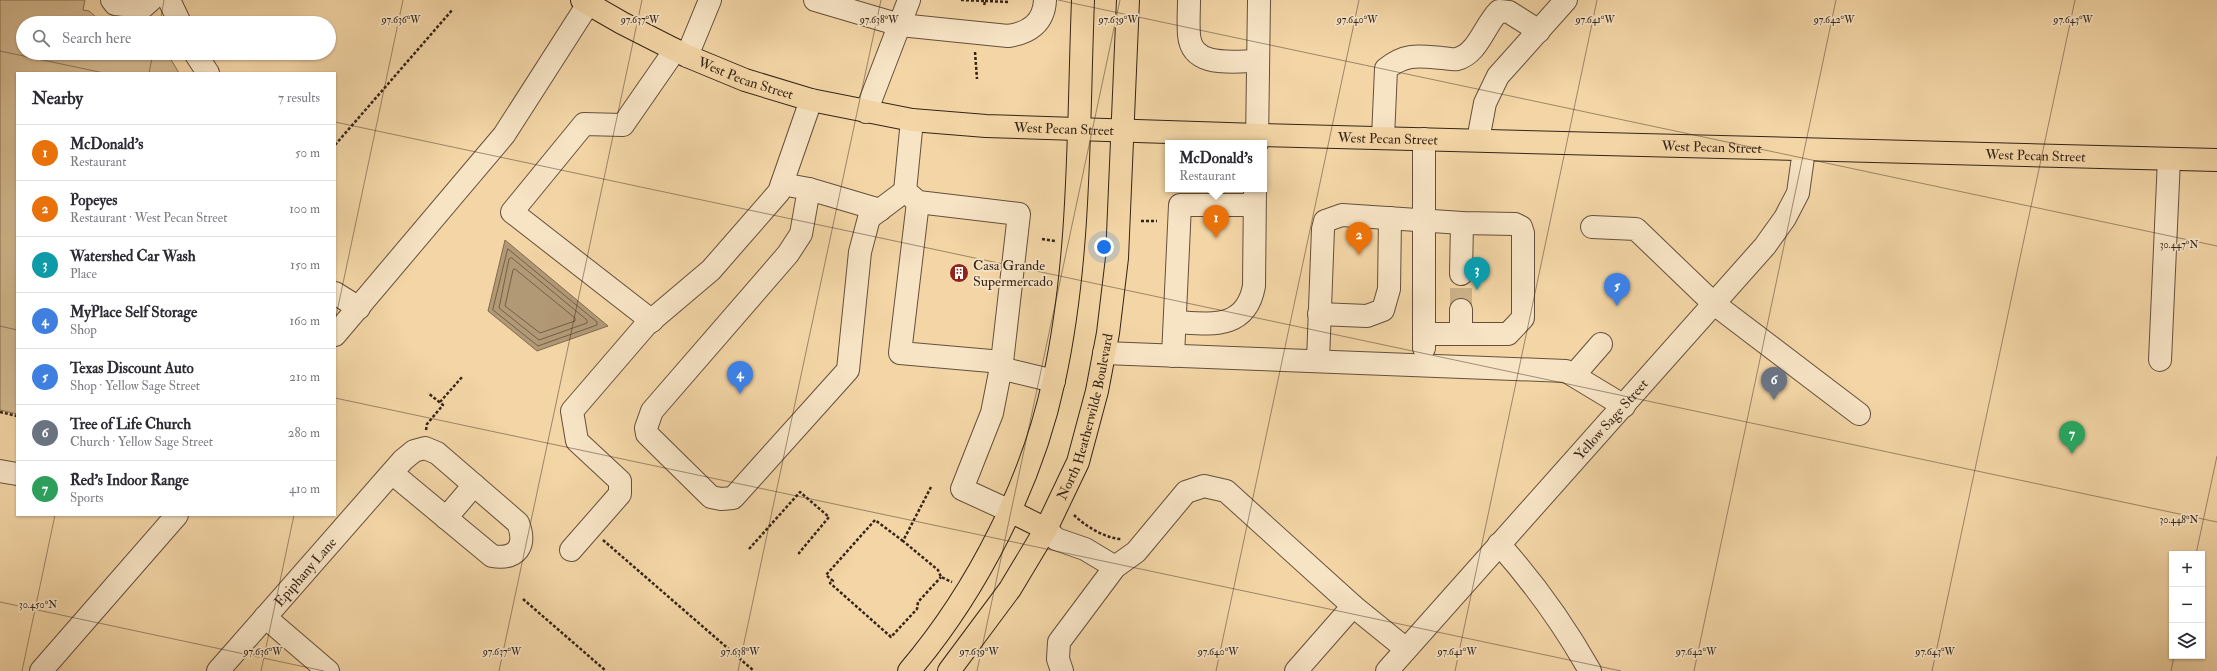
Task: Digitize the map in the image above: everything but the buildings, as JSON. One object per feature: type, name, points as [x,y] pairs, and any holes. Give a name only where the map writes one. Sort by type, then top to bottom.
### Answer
[{"type":"main road","points":[[909,671],[936,638],[972,581],[1010,511],[1036,448],[1054,381],[1064,327],[1072,252],[1083,0]]},
{"type":"main road","name":"North Heatherwilde Boulevard","points":[[949,671],[1010,589],[1046,529],[1078,462],[1097,391],[1104,353],[1117,258],[1128,0]]},
{"type":"main road","name":"West Pecan Street","points":[[585,2],[681,53],[745,80],[812,100],[912,120],[986,126],[1123,130],[1257,139],[1383,138],[1478,140],[2217,160]]},
{"type":"main road","points":[[1010,511],[1046,529]]},
{"type":"street","points":[[112,0],[115,4],[143,7],[151,0]]},
{"type":"street","points":[[169,0],[177,16]]},
{"type":"street","points":[[652,320],[512,212],[584,124],[623,125],[681,53],[710,0]]},
{"type":"street","points":[[815,0],[857,6],[900,25],[1008,36],[1022,34],[1036,26],[1045,9],[1045,0]]},
{"type":"street","points":[[866,112],[909,0]]},
{"type":"street","points":[[1190,0],[1189,35],[1191,46],[1199,55],[1207,61],[1258,61]]},
{"type":"street","points":[[1257,139],[1259,0]]},
{"type":"street","points":[[1478,140],[1485,103],[1498,76],[1566,0]]},
{"type":"street","points":[[336,334],[504,135],[585,2]]},
{"type":"street","points":[[1383,138],[1386,69],[1397,60],[1416,56],[1457,60],[1471,51],[1494,16],[1499,11],[1509,12],[1539,30]]},
{"type":"street","points":[[200,60],[207,72]]},
{"type":"street","points":[[571,550],[620,494],[620,481],[577,441],[572,411],[652,320],[711,270],[779,192],[812,100]]},
{"type":"street","points":[[912,120],[911,197],[900,353],[1001,365],[1054,381]]},
{"type":"street","points":[[1424,139],[1424,365]]},
{"type":"street","name":"Yellow Sage Street","points":[[1387,671],[1765,246],[1785,218],[1798,193],[1804,150]]},
{"type":"street","points":[[2160,360],[2169,159]]},
{"type":"street","points":[[782,184],[809,189],[880,210]]},
{"type":"street","points":[[809,189],[800,234],[788,254],[652,411],[646,428],[647,434],[711,497],[733,498],[848,370],[860,252],[869,218],[880,210],[911,197],[1019,214],[1001,365],[992,414],[962,489],[1010,511]]},
{"type":"street","points":[[1173,356],[1176,322],[1180,205],[1254,197],[1254,286],[1252,296],[1246,307],[1238,317],[1224,322],[1209,324],[1176,322]]},
{"type":"street","points":[[1318,361],[1323,229],[1325,222],[1342,215],[1462,223],[1515,224],[1521,227],[1523,233],[1523,318],[1508,334],[1424,334]]},
{"type":"street","points":[[1320,314],[1368,316],[1383,310],[1389,289],[1390,218]]},
{"type":"street","points":[[1461,274],[1462,223]]},
{"type":"street","points":[[1592,227],[1636,229],[1714,303],[1859,414]]},
{"type":"street","points":[[336,294],[359,308]]},
{"type":"street","points":[[1461,310],[1461,334]]},
{"type":"street","points":[[1574,375],[1601,344]]},
{"type":"street","points":[[1104,353],[1566,371],[1624,406]]},
{"type":"street","name":"Epiphany Lane","points":[[218,671],[392,473],[414,452],[425,448],[437,453],[518,523],[522,534],[520,545],[514,554],[504,558],[492,556],[392,473]]},
{"type":"street","points":[[0,471],[16,474]]},
{"type":"street","points":[[446,518],[474,485]]},
{"type":"street","points":[[1062,671],[1058,659],[1058,642],[1115,567],[1136,552],[1186,492],[1204,486],[1226,491],[1353,606],[1406,649]]},
{"type":"street","points":[[41,671],[176,516]]},
{"type":"street","points":[[1046,529],[1056,539],[1085,549],[1115,567]]},
{"type":"street","points":[[1499,544],[1530,580],[1573,641],[1590,671]]},
{"type":"street","points":[[1296,671],[1353,606]]},
{"type":"street","points":[[265,617],[328,671]]},
{"type":"path","points":[[961,0],[1010,2]]},
{"type":"path","points":[[984,6],[985,1]]},
{"type":"path","points":[[336,144],[452,9]]},
{"type":"path","points":[[975,47],[977,79]]},
{"type":"path","points":[[1141,220],[1157,221]]},
{"type":"path","points":[[1042,240],[1057,241]]},
{"type":"path","points":[[440,402],[463,376]]},
{"type":"path","points":[[426,432],[426,424],[443,405],[428,393]]},
{"type":"path","points":[[0,412],[16,416]]},
{"type":"path","points":[[903,541],[931,487]]},
{"type":"path","points":[[748,549],[800,492],[829,517],[799,554],[801,555]]},
{"type":"path","points":[[1069,510],[1081,522],[1112,538],[1124,539]]},
{"type":"path","points":[[941,577],[918,602],[917,609],[891,637],[830,584],[832,581],[826,575],[875,520],[938,570],[941,577],[954,583]]},
{"type":"path","points":[[589,528],[754,671]]},
{"type":"path","points":[[523,599],[606,671]]},
{"type":"shaded area","points":[[0,0],[85,0],[83,10],[89,11],[95,16],[16,16],[16,60],[171,60],[178,72],[16,72],[16,414],[0,410]]},
{"type":"water","points":[[505,240],[608,326],[537,351],[488,311]]},
{"type":"tunnel","points":[[1461,274],[1461,310]]},
{"type":"place","name":"McDonald's","points":[[1216,238]]},
{"type":"place","name":"Popeyes","points":[[1359,255]]},
{"type":"place","name":"Casa Grande Supermercado","points":[[959,273]]},
{"type":"place","name":"Watershed Car Wash","points":[[1477,290]]},
{"type":"place","name":"Texas Discount Auto","points":[[1617,306]]},
{"type":"place","name":"MyPlace Self Storage","points":[[740,394]]},
{"type":"place","name":"Tree of Life Church","points":[[1774,400]]},
{"type":"place","name":"Red's Indoor Range","points":[[2072,454]]}]
